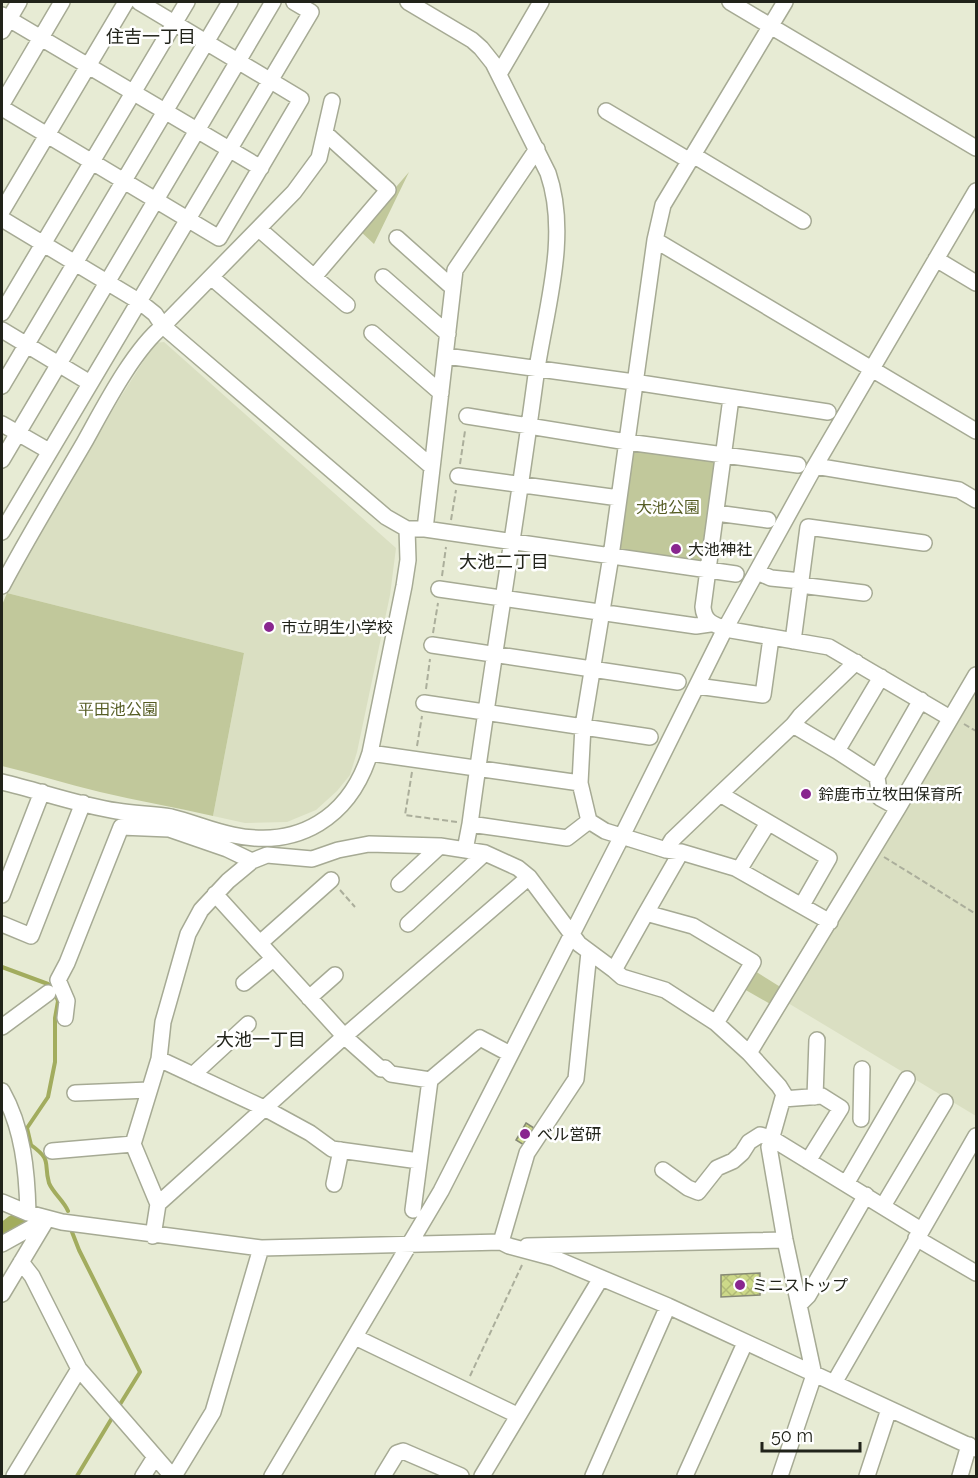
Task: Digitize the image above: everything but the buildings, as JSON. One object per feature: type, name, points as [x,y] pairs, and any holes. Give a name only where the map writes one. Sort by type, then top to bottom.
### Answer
[{"type":"street","points":[[19,2],[4,22],[40,38],[261,168]]},
{"type":"street","points":[[2,104],[62,2]]},
{"type":"street","points":[[2,211],[126,2]]},
{"type":"street","points":[[2,108],[219,238],[301,99],[139,2]]},
{"type":"street","points":[[2,313],[187,2]]},
{"type":"street","points":[[2,386],[230,2]]},
{"type":"street","points":[[2,460],[273,2]]},
{"type":"street","points":[[2,532],[311,12],[294,2]]},
{"type":"street","points":[[408,2],[472,40],[493,63],[537,150],[553,188],[558,220],[530,425],[471,824],[465,850]]},
{"type":"street","points":[[499,74],[541,2]]},
{"type":"street","points":[[730,2],[976,148]]},
{"type":"street","points":[[786,2],[663,205],[655,240],[611,556],[583,726],[579,783],[589,821],[605,831],[739,870],[830,922]]},
{"type":"street","points":[[2,586],[31,531],[112,393],[152,335],[294,192],[319,158],[332,101]]},
{"type":"street","points":[[606,111],[803,221]]},
{"type":"street","points":[[314,276],[388,190],[325,133]]},
{"type":"street","points":[[425,529],[455,270],[537,150]]},
{"type":"street","points":[[272,1476],[441,1191],[697,686],[718,626],[757,572],[976,191]]},
{"type":"street","points":[[2,219],[140,302],[155,314],[163,326],[386,517],[407,529],[425,529],[736,574]]},
{"type":"street","points":[[259,229],[347,304]]},
{"type":"street","points":[[397,238],[453,288]]},
{"type":"street","points":[[655,240],[976,431]]},
{"type":"street","points":[[936,258],[976,283]]},
{"type":"street","points":[[212,277],[432,467]]},
{"type":"street","points":[[383,277],[448,334]]},
{"type":"street","points":[[2,330],[90,383]]},
{"type":"street","points":[[372,333],[441,393]]},
{"type":"street","points":[[446,356],[828,412]]},
{"type":"street","points":[[718,626],[704,616],[703,607],[731,398]]},
{"type":"street","points":[[467,416],[627,442],[798,465]]},
{"type":"street","points":[[2,424],[49,451]]},
{"type":"street","points":[[816,466],[959,490],[976,500]]},
{"type":"street","points":[[458,476],[619,498]]},
{"type":"street","points":[[716,513],[768,520]]},
{"type":"street","points":[[793,641],[808,527],[924,543]]},
{"type":"street","points":[[2,782],[116,811],[236,836],[263,838],[290,836],[318,825],[347,798],[366,766],[370,753],[405,586],[408,560],[407,529]]},
{"type":"street","points":[[757,572],[771,578],[864,594]]},
{"type":"street","points":[[440,589],[601,614],[696,626],[718,626],[771,638],[829,647],[950,718]]},
{"type":"street","points":[[697,686],[763,695],[771,638]]},
{"type":"street","points":[[432,645],[678,682]]},
{"type":"street","points":[[614,970],[646,913],[674,851],[672,840],[856,662]]},
{"type":"street","points":[[750,1053],[976,675]]},
{"type":"street","points":[[837,751],[881,677]]},
{"type":"street","points":[[898,808],[880,798],[876,777],[921,700]]},
{"type":"street","points":[[424,703],[650,737]]},
{"type":"street","points":[[793,725],[876,777]]},
{"type":"street","points":[[370,753],[579,783]]},
{"type":"street","points":[[2,895],[42,792]]},
{"type":"street","points":[[720,794],[829,858],[802,905]]},
{"type":"street","points":[[2,924],[31,936],[83,803]]},
{"type":"street","points":[[471,824],[567,838],[589,821]]},
{"type":"street","points":[[64,1018],[67,1001],[58,980],[67,963],[121,827],[170,823],[252,861]]},
{"type":"street","points":[[739,870],[768,823]]},
{"type":"street","points":[[153,1236],[158,1204],[133,1144],[159,1059],[164,1022],[188,934],[201,910],[215,894],[252,861],[267,855],[312,859],[338,850],[369,844],[441,846],[485,854],[518,868],[529,877],[579,944],[622,977],[665,990],[716,1023],[750,1053],[784,1094],[769,1148],[785,1240],[814,1375],[780,1476]]},
{"type":"street","points":[[399,884],[441,846]]},
{"type":"street","points":[[408,924],[485,854]]},
{"type":"street","points":[[158,1204],[529,877]]},
{"type":"street","points":[[260,943],[331,880]]},
{"type":"street","points":[[215,894],[345,1037],[381,1069],[385,1068],[391,1074],[430,1080]]},
{"type":"street","points":[[646,913],[693,926],[753,962],[716,1023]]},
{"type":"street","points":[[505,1244],[527,1153],[576,1079],[589,952]]},
{"type":"street","points":[[244,983],[273,959]]},
{"type":"street","points":[[309,998],[335,975]]},
{"type":"street","points":[[2,1026],[48,993]]},
{"type":"street","points":[[195,1076],[197,1071],[248,1024]]},
{"type":"street","points":[[413,1210],[430,1080],[480,1038],[510,1054]]},
{"type":"street","points":[[815,1097],[817,1040]]},
{"type":"street","points":[[159,1059],[266,1109],[310,1133],[332,1149],[419,1161]]},
{"type":"street","points":[[861,1119],[862,1069]]},
{"type":"street","points":[[846,1184],[907,1079]]},
{"type":"street","points":[[75,1093],[149,1090]]},
{"type":"street","points":[[2,1091],[16,1122],[23,1149],[28,1213]]},
{"type":"street","points":[[783,1099],[822,1096],[861,1119],[882,1125]]},
{"type":"street","points":[[883,1206],[945,1102]]},
{"type":"street","points":[[808,1161],[841,1108]]},
{"type":"street","points":[[663,1170],[688,1188],[698,1192],[717,1168],[734,1161],[749,1142],[760,1135],[771,1138],[883,1206],[976,1273]]},
{"type":"street","points":[[834,1383],[976,1136]]},
{"type":"street","points":[[52,1151],[133,1144]]},
{"type":"street","points":[[334,1184],[341,1150]]},
{"type":"street","points":[[799,1305],[808,1296],[866,1195]]},
{"type":"street","points":[[2,1202],[46,1219],[153,1236],[261,1248],[409,1245],[469,1241],[505,1244],[785,1240]]},
{"type":"street","points":[[2,1244],[46,1219]]},
{"type":"street","points":[[2,1294],[46,1219]]},
{"type":"street","points":[[505,1244],[554,1258],[668,1306],[973,1447],[960,1476]]},
{"type":"street","points":[[21,1262],[33,1276],[78,1369],[173,1476],[213,1412],[261,1248]]},
{"type":"street","points":[[482,1476],[601,1278]]},
{"type":"street","points":[[593,1476],[668,1306]]},
{"type":"street","points":[[355,1337],[517,1415]]},
{"type":"street","points":[[685,1476],[745,1342]]},
{"type":"street","points":[[14,1476],[78,1369]]},
{"type":"street","points":[[867,1476],[889,1409]]},
{"type":"street","points":[[383,1476],[397,1453],[403,1450],[461,1476]]},
{"type":"street","points":[[143,1476],[155,1457]]},
{"type":"path","points":[[872,850],[976,914]]},
{"type":"path","points":[[464,1389],[528,1251]]},
{"type":"shaded area","points":[[164,342],[396,548],[390,595],[357,752],[350,775],[337,791],[316,810],[287,822],[245,823],[213,816],[244,653],[7,593],[42,527],[120,398],[155,343]]},
{"type":"shaded area","points":[[976,687],[976,1116],[788,1003]]},
{"type":"green space","points":[[409,172],[374,244],[359,230]]},
{"type":"green space","name":"大池公園","points":[[632,450],[716,456],[706,564],[616,553]]},
{"type":"green space","name":"平田池公園","points":[[7,593],[244,653],[213,816],[100,792],[2,766],[2,605]]},
{"type":"green space","points":[[755,971],[782,988],[772,1005],[744,989]]},
{"type":"waterway","points":[[2,967],[48,984],[53,988],[58,1001],[55,1018],[55,1062],[48,1097],[27,1128],[31,1145],[45,1159],[49,1183],[68,1211]]},
{"type":"waterway","points":[[2,1237],[16,1226]]},
{"type":"waterway","points":[[72,1232],[140,1372],[119,1406]]},
{"type":"waterway","points":[[77,1476],[112,1418]]},
{"type":"place","name":"大池神社","points":[[676,549]]},
{"type":"place","name":"市立明生小学校","points":[[269,627]]},
{"type":"place","name":"鈴鹿市立牧田保育所","points":[[806,794]]},
{"type":"place","name":"べル営研","points":[[525,1134]]},
{"type":"place","name":"ミニストップ","points":[[740,1285]]},
{"type":"district","name":"住吉一丁目","points":[[151,37]]},
{"type":"district","name":"大池二丁目","points":[[504,562]]},
{"type":"district","name":"大池一丁目","points":[[261,1040]]}]
